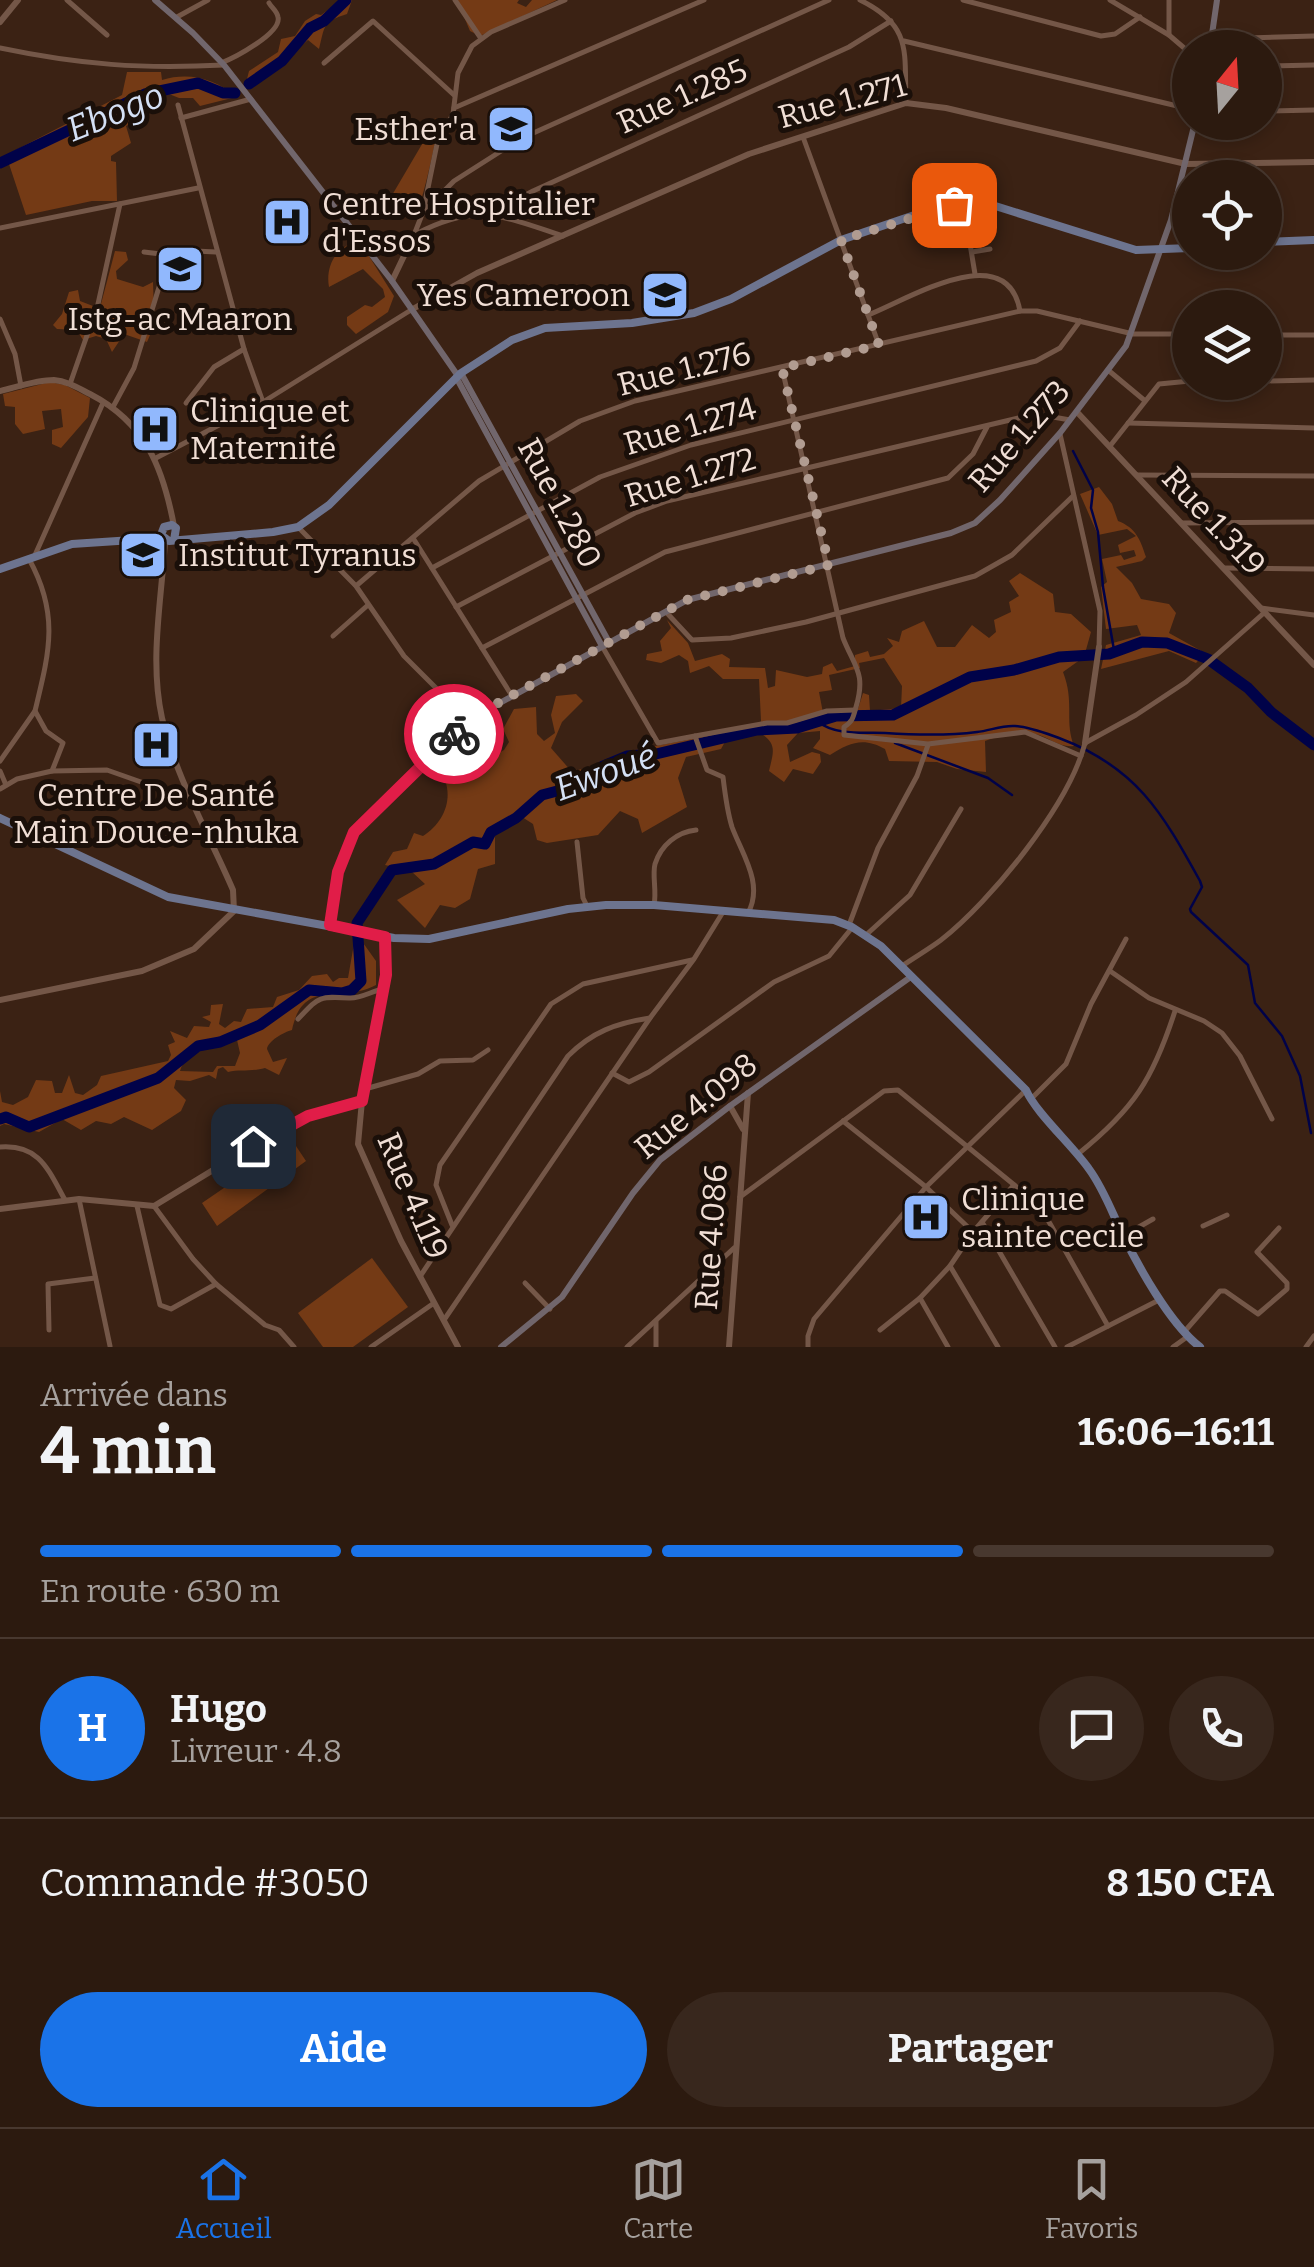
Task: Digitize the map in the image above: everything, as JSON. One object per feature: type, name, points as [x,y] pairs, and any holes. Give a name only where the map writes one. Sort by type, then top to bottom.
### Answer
[{"type":"main road","name":"Rue 1.280","points":[[155,0],[223,64],[392,281],[459,375],[606,644]]},
{"type":"main road","points":[[1213,30],[1217,0]]},
{"type":"main road","points":[[0,569],[72,544],[168,533],[199,538],[259,534],[298,527],[329,505],[459,375],[512,340],[545,328],[694,313],[731,299],[841,240],[938,207],[970,203],[1007,208],[1120,246],[1172,250]]},
{"type":"main road","name":"Rue 1.273","points":[[330,925],[338,872],[354,832],[460,729],[512,696],[664,610],[700,595],[966,528],[1000,500],[1060,433],[1133,334],[1172,211]]},
{"type":"main road","points":[[1282,241],[1314,240]]},
{"type":"main road","points":[[0,818],[153,891],[234,911],[385,937],[429,939],[587,906],[654,904],[823,918],[851,926],[902,966],[1026,1090],[1102,1189],[1123,1236],[1161,1298],[1185,1336],[1200,1347]]},
{"type":"main road","name":"Rue 4.098","points":[[501,1347],[550,1309],[573,1283],[660,1160],[912,976]]},
{"type":"street","points":[[0,22],[18,0]]},
{"type":"street","points":[[67,0],[108,35]]},
{"type":"street","points":[[177,17],[208,0]]},
{"type":"street","points":[[455,0],[480,38]]},
{"type":"street","points":[[392,281],[423,212],[433,158],[452,114],[458,74],[480,38],[565,0]]},
{"type":"street","points":[[451,109],[704,0]]},
{"type":"street","points":[[423,212],[454,181],[520,139],[829,0]]},
{"type":"street","points":[[860,0],[883,12],[904,41],[906,103]]},
{"type":"street","points":[[963,0],[1101,36],[1115,34],[1140,17]]},
{"type":"street","points":[[1110,0],[1172,38]]},
{"type":"street","points":[[1168,35],[1169,0]]},
{"type":"street","points":[[0,48],[74,63],[150,69],[223,64],[268,36],[278,24],[279,18],[269,3]]},
{"type":"street","points":[[324,63],[373,21],[454,95]]},
{"type":"street","name":"Rue 1.285","points":[[492,213],[533,190],[849,47],[891,21]]},
{"type":"street","points":[[1282,38],[1314,36]]},
{"type":"street","points":[[904,41],[1172,105]]},
{"type":"street","points":[[1282,66],[1314,65]]},
{"type":"street","points":[[182,118],[251,99]]},
{"type":"street","name":"Rue 1.271","points":[[411,310],[476,272],[750,154],[906,103],[946,108],[1172,161]]},
{"type":"street","points":[[178,105],[244,349],[263,402]]},
{"type":"street","points":[[1282,111],[1314,110]]},
{"type":"street","points":[[802,135],[879,345]]},
{"type":"street","name":"Rue 1.271","points":[[1282,162],[1314,162]]},
{"type":"street","points":[[0,228],[199,188]]},
{"type":"street","points":[[70,384],[98,304],[120,204]]},
{"type":"street","points":[[414,235],[458,216],[492,213],[562,236]]},
{"type":"street","points":[[968,232],[976,274]]},
{"type":"street","points":[[972,252],[990,249]]},
{"type":"street","points":[[113,407],[134,368],[169,255],[174,250],[218,252]]},
{"type":"street","points":[[144,252],[169,255]]},
{"type":"street","points":[[868,315],[945,282],[976,274],[994,276],[1010,286],[1017,295],[1020,311]]},
{"type":"street","points":[[156,458],[263,402],[411,310]]},
{"type":"street","name":"Rue 1.276","points":[[356,586],[453,501],[507,464],[580,421],[635,401],[1020,311],[1037,311],[1133,334],[1172,334]]},
{"type":"street","points":[[0,318],[15,354],[20,386]]},
{"type":"street","name":"Rue 1.274","points":[[432,568],[600,477],[640,460],[1036,361],[1060,348],[1080,321]]},
{"type":"street","points":[[1282,335],[1314,335]]},
{"type":"street","points":[[186,403],[214,367],[244,349]]},
{"type":"street","points":[[782,368],[846,644],[860,669],[861,690],[854,719],[844,731],[925,751],[1025,732],[1083,749],[1186,682],[1263,610],[1314,615]]},
{"type":"street","points":[[1108,370],[1144,400]]},
{"type":"street","points":[[0,391],[52,380],[70,384],[113,407],[156,458],[170,504],[157,603],[162,717],[181,773],[232,890],[234,911],[202,943],[142,971],[0,1000]]},
{"type":"street","points":[[1282,381],[1314,380]]},
{"type":"street","points":[[1110,446],[1159,384],[1172,383]]},
{"type":"street","points":[[0,760],[35,711],[50,651],[49,619],[32,556],[104,401]]},
{"type":"street","name":"Rue 1.319","points":[[1076,412],[1314,665]]},
{"type":"street","name":"Rue 1.272","points":[[456,607],[667,501],[1042,415],[1070,420]]},
{"type":"street","points":[[1128,423],[1314,428]]},
{"type":"street","points":[[482,648],[665,552],[948,478],[973,454],[987,427]]},
{"type":"street","points":[[902,966],[940,940],[995,886],[1052,810],[1083,749],[1098,662],[1100,610],[1060,433]]},
{"type":"street","points":[[1137,475],[1314,476]]},
{"type":"street","points":[[664,610],[684,635],[700,641],[731,638],[939,588],[976,576],[1012,555],[1073,496]]},
{"type":"street","points":[[1181,524],[1314,522]]},
{"type":"street","points":[[298,527],[356,586],[404,656],[448,700],[460,729]]},
{"type":"street","points":[[414,538],[512,696]]},
{"type":"street","points":[[1223,568],[1314,569]]},
{"type":"street","points":[[333,636],[368,604]]},
{"type":"street","name":"Rue 1.280","points":[[606,644],[658,743],[695,738]]},
{"type":"street","points":[[748,913],[754,896],[752,872],[731,823],[723,778],[706,770],[695,738],[767,722],[786,723],[827,711],[855,710]]},
{"type":"street","points":[[35,711],[46,731],[63,743],[52,771]]},
{"type":"street","points":[[612,1073],[629,1082],[648,1072],[774,982],[830,956],[851,926],[878,848],[917,776],[925,751]]},
{"type":"street","points":[[0,771],[3,787],[52,771],[107,770],[140,782]]},
{"type":"street","points":[[866,935],[910,895],[960,809]]},
{"type":"street","points":[[654,904],[655,865],[664,849],[683,831],[696,830]]},
{"type":"street","points":[[577,842],[587,906]]},
{"type":"street","points":[[444,1320],[650,1018],[694,960],[723,912]]},
{"type":"street","name":"Rue 4.119","points":[[385,937],[383,989],[358,1132],[361,1155],[419,1277],[458,1347]]},
{"type":"street","points":[[1030,1100],[1066,1064],[1091,1004],[1126,940]]},
{"type":"street","points":[[452,1225],[436,1185],[440,1165],[551,1004],[583,984],[694,960]]},
{"type":"street","points":[[1110,971],[1149,998],[1204,1021],[1229,1040],[1272,1119]]},
{"type":"street","points":[[298,1019],[312,1001],[336,994],[350,998],[383,989]]},
{"type":"street","points":[[1078,1154],[1132,1106],[1158,1061],[1176,1010]]},
{"type":"street","points":[[419,1277],[568,1056],[598,1031],[650,1018]]},
{"type":"street","points":[[365,1089],[408,1077],[440,1061],[473,1060],[488,1050]]},
{"type":"street","points":[[740,1197],[884,1090],[898,1090],[1045,1212],[1108,1326]]},
{"type":"street","points":[[808,1347],[814,1319],[926,1187],[1026,1090]]},
{"type":"street","name":"Rue 4.086","points":[[729,1347],[748,1093]]},
{"type":"street","points":[[0,1209],[79,1199],[154,1206],[287,1125],[330,1108],[362,1101]]},
{"type":"street","name":"Rue 4.086","points":[[730,1106],[744,1130]]},
{"type":"street","points":[[843,1122],[926,1187],[974,1232]]},
{"type":"street","points":[[0,1147],[28,1150],[45,1166],[66,1200]]},
{"type":"street","points":[[880,1330],[920,1298],[950,1266],[1014,1185]]},
{"type":"street","points":[[79,1199],[110,1346]]},
{"type":"street","points":[[137,1206],[160,1305],[171,1309],[216,1284]]},
{"type":"street","points":[[154,1206],[193,1260],[216,1284],[264,1325],[279,1330],[294,1347]]},
{"type":"street","points":[[1203,1226],[1227,1215]]},
{"type":"street","points":[[1123,1236],[1154,1218]]},
{"type":"street","points":[[982,1222],[1054,1347]]},
{"type":"street","points":[[1173,1347],[1220,1291],[1225,1290],[1258,1314],[1287,1289],[1287,1283],[1257,1252],[1279,1228]]},
{"type":"street","points":[[627,1347],[734,1248]]},
{"type":"street","points":[[950,1266],[998,1347]]},
{"type":"street","points":[[49,1330],[48,1284],[95,1278]]},
{"type":"street","points":[[525,1282],[550,1309]]},
{"type":"street","points":[[920,1298],[948,1347]]},
{"type":"street","points":[[1067,1347],[1161,1298]]},
{"type":"street","points":[[371,1347],[434,1303]]},
{"type":"street","points":[[656,1322],[656,1347]]},
{"type":"street","points":[[1306,1347],[1314,1336]]},
{"type":"shaded area","points":[[342,0],[352,0],[347,14],[326,26],[319,49],[308,40],[264,78],[247,79],[249,71],[278,52],[281,39],[295,36],[305,21]]},
{"type":"shaded area","points":[[457,0],[519,0],[517,3],[526,7],[532,0],[557,0],[480,36],[470,31]]},
{"type":"shaded area","points":[[127,72],[161,72],[162,80],[201,78],[236,97],[200,106],[193,98],[169,94],[135,106],[140,119],[126,126],[131,143],[111,156],[111,161],[116,162],[117,201],[92,201],[26,215],[6,155],[122,95]]},
{"type":"shaded area","points":[[438,118],[421,200],[403,217],[389,210],[388,202],[428,134],[427,121]]},
{"type":"shaded area","points":[[348,245],[362,245],[394,296],[388,312],[356,334],[347,325],[347,317],[385,297],[383,289],[363,269],[329,287],[331,263]]},
{"type":"shaded area","points":[[115,251],[126,252],[128,260],[116,271],[117,279],[143,287],[153,282],[154,313],[146,327],[150,335],[147,342],[124,334],[112,352],[106,339],[96,336],[83,340],[77,330],[57,329],[53,325],[62,314],[69,292],[78,290],[80,301],[93,306],[101,304]]},
{"type":"shaded area","points":[[50,382],[90,398],[88,417],[61,448],[52,444],[52,430],[63,427],[61,409],[42,411],[45,429],[23,434],[15,424],[15,407],[5,406],[3,394]]},
{"type":"shaded area","points":[[1099,487],[1112,504],[1118,521],[1136,535],[1146,557],[1116,567],[1141,599],[1169,604],[1176,613],[1169,633],[1205,653],[1196,663],[1169,651],[1101,669],[1106,645],[1141,635],[1137,625],[1106,629],[1101,587],[1107,582],[1102,559],[1136,556],[1134,550],[1120,553],[1118,545],[1136,536],[1127,529],[1098,535],[1080,494]]},
{"type":"shaded area","points":[[1020,573],[1053,594],[1055,612],[1071,614],[1091,632],[1084,657],[1063,672],[1074,746],[1029,733],[997,737],[985,741],[986,772],[937,762],[889,761],[885,749],[864,742],[830,755],[813,748],[820,739],[820,731],[798,733],[787,745],[790,762],[812,752],[820,754],[821,762],[813,774],[793,769],[784,782],[769,771],[773,748],[759,732],[726,740],[721,749],[686,757],[678,778],[687,807],[642,833],[638,819],[620,811],[598,835],[547,843],[537,840],[533,824],[522,817],[495,832],[495,864],[478,869],[470,899],[455,908],[440,905],[425,928],[397,900],[425,884],[411,871],[385,865],[393,852],[407,849],[414,833],[423,836],[436,825],[447,804],[445,780],[455,777],[455,764],[468,749],[487,759],[504,750],[509,742],[503,729],[514,709],[536,707],[537,734],[544,741],[555,733],[551,715],[556,696],[576,694],[583,701],[562,722],[551,748],[572,772],[655,746],[759,726],[759,679],[723,679],[709,666],[690,673],[688,661],[679,655],[661,663],[646,660],[647,654],[662,651],[660,641],[671,628],[667,620],[688,643],[695,661],[722,654],[730,659],[729,667],[765,668],[768,688],[775,686],[776,670],[807,677],[822,674],[823,667],[832,663],[837,671],[855,666],[855,655],[868,651],[870,657],[884,654],[893,646],[887,638],[899,642],[902,631],[924,621],[937,647],[955,647],[972,625],[989,638],[996,632],[994,620],[1011,612],[1009,602],[1019,596],[1009,581]],"holes":[[[884,658],[902,686],[901,708],[870,711],[869,695],[863,693],[857,712],[823,713],[819,692],[832,690],[829,675],[860,668],[859,663]]]},
{"type":"shaded area","points":[[355,938],[361,940],[376,961],[376,985],[314,997],[305,1003],[292,1030],[268,1046],[273,1062],[287,1058],[279,1075],[265,1068],[228,1072],[223,1067],[218,1069],[216,1079],[209,1075],[190,1081],[176,1080],[174,1088],[186,1100],[181,1111],[152,1130],[124,1117],[111,1124],[96,1121],[81,1130],[62,1119],[39,1132],[0,1126],[0,1091],[2,1102],[13,1105],[28,1097],[36,1080],[52,1081],[55,1093],[62,1093],[69,1075],[75,1093],[83,1095],[97,1085],[101,1076],[168,1061],[168,1045],[175,1042],[170,1031],[187,1038],[194,1026],[209,1027],[211,1022],[202,1017],[210,1015],[211,1005],[223,1004],[219,1024],[225,1028],[234,1021],[241,1022],[247,1009],[273,1007],[277,997],[299,990],[312,976],[327,974],[333,982],[348,978]],"holes":[[[231,1038],[237,1040],[240,1053],[235,1066],[217,1066],[213,1072],[180,1071],[194,1053]]]},
{"type":"shaded area","points":[[286,1131],[306,1161],[217,1226],[202,1203],[282,1148]]},
{"type":"shaded area","points":[[372,1258],[408,1307],[353,1347],[323,1347],[298,1313]]},
{"type":"waterway","name":"Ebogo","points":[[249,84],[282,61],[310,28],[324,21],[346,0]]},
{"type":"waterway","name":"Ebogo","points":[[0,163],[145,94],[198,83],[223,93],[235,93]]},
{"type":"waterway","points":[[1073,451],[1093,490],[1091,508],[1098,532],[1114,650]]},
{"type":"waterway","name":"Ewoué","points":[[0,1119],[6,1117],[29,1127],[158,1078],[198,1046],[220,1042],[260,1025],[309,990],[352,990],[361,981],[357,923],[392,870],[434,864],[473,842],[485,844],[491,832],[516,818],[542,795],[580,785],[603,766],[627,756],[656,754],[757,730],[797,728],[836,716],[893,715],[970,677],[1059,657],[1109,654],[1142,642],[1167,643],[1208,659],[1314,745]]},
{"type":"waterway","points":[[818,722],[842,731],[920,735],[1010,726],[1026,728],[1086,750],[1127,778],[1159,813],[1200,881],[1202,887],[1191,912],[1248,965],[1255,1003],[1282,1036],[1300,1076],[1311,1133]]},
{"type":"waterway","points":[[895,743],[988,778],[1012,795]]},
{"type":"way so far","points":[[454,734],[478,714],[664,610],[700,595],[829,565],[782,368],[879,345],[841,240],[954,205]]},
{"type":"place","name":"Esther'a","points":[[511,129]]},
{"type":"place","name":"Centre Hospitalier d'Essos","points":[[287,222]]},
{"type":"place","name":"Istg-ac Maaron","points":[[180,269]]},
{"type":"place","name":"Yes Cameroon","points":[[665,295]]},
{"type":"place","name":"Clinique et Maternité","points":[[155,429]]},
{"type":"place","name":"Institut Tyranus","points":[[143,555]]},
{"type":"place","name":"Centre De Santé Main Douce-nhuka","points":[[156,745]]},
{"type":"place","name":"Clinique sainte cecile","points":[[926,1217]]},
{"type":"route","points":[[253,1146],[308,1116],[362,1101],[386,975],[385,937],[330,925],[338,872],[354,832],[454,734]]}]
